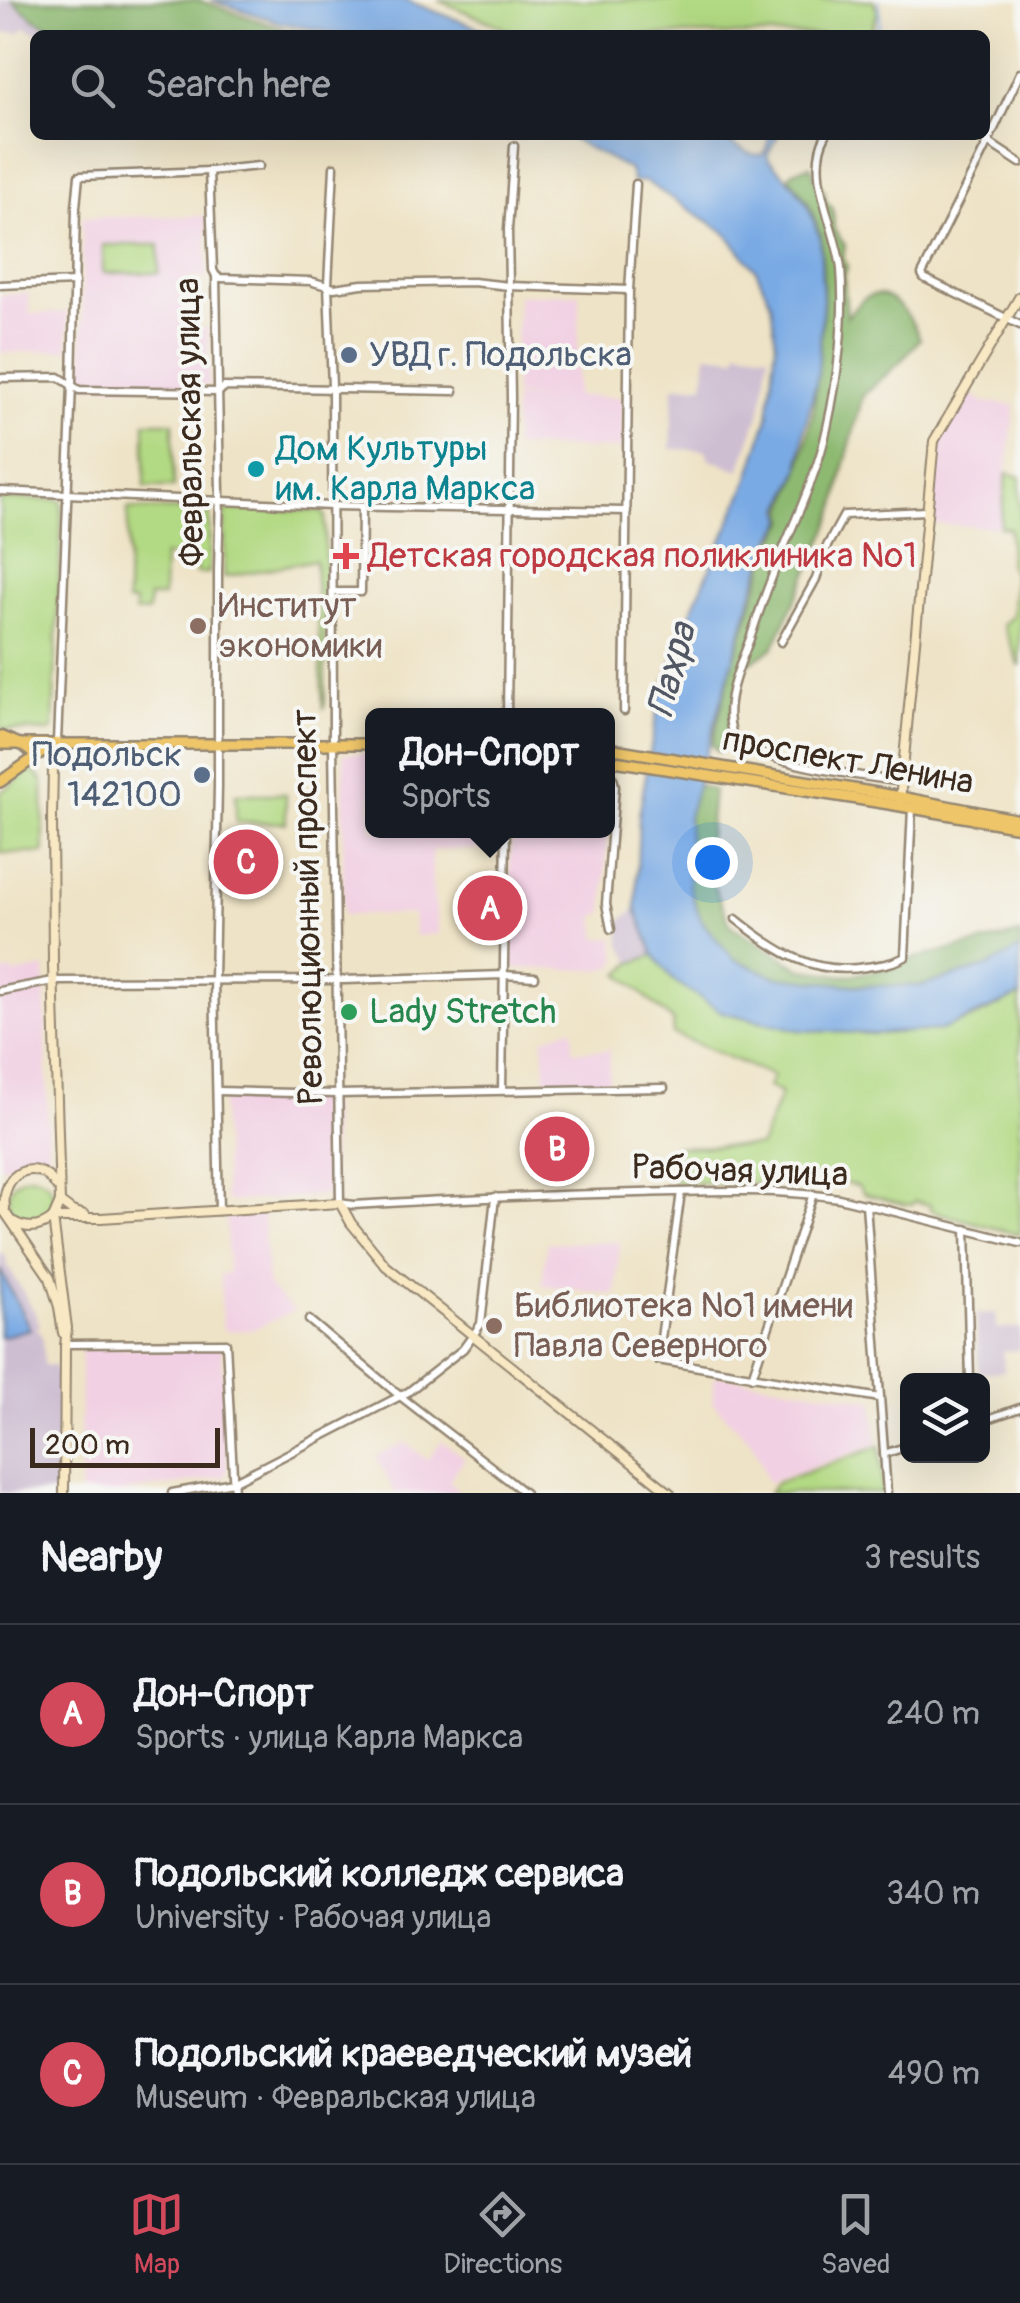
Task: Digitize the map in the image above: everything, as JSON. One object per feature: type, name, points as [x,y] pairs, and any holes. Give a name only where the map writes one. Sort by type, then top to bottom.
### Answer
[{"type":"main road","points":[[0,740],[365,744]]},
{"type":"main road","points":[[0,782],[57,742]]},
{"type":"main road","points":[[18,743],[36,756]]},
{"type":"main road","name":"проспект Ленина","points":[[615,749],[800,786]]},
{"type":"main road","name":"проспект Ленина","points":[[615,761],[800,786],[1020,823]]},
{"type":"main road","name":"проспект Ленина","points":[[900,802],[912,808],[1020,823]]},
{"type":"street","points":[[990,138],[1020,73]]},
{"type":"street","points":[[824,140],[820,175],[841,268],[837,374],[816,467],[737,676],[730,704],[730,726],[740,744],[784,762],[903,782]]},
{"type":"street","points":[[1020,164],[988,142],[922,274],[1020,325]]},
{"type":"street","points":[[506,708],[511,397],[508,230],[514,146]]},
{"type":"street","points":[[64,1493],[67,1328],[53,1218],[60,1202],[52,780],[57,742],[78,176],[258,166]]},
{"type":"street","name":"Революционный проспект","points":[[334,168],[328,285],[340,1203]]},
{"type":"street","name":"Февральская улица","points":[[209,171],[219,392],[214,980],[219,1212]]},
{"type":"street","points":[[624,710],[629,290],[636,184]]},
{"type":"street","points":[[216,276],[310,281],[334,288],[474,282],[629,290]]},
{"type":"street","points":[[0,285],[75,282]]},
{"type":"street","points":[[900,802],[934,441],[1020,296]]},
{"type":"street","points":[[0,378],[59,377],[79,390],[219,392],[224,387],[332,387],[454,391]]},
{"type":"street","points":[[0,490],[332,506],[627,511]]},
{"type":"street","points":[[332,592],[361,592],[362,507]]},
{"type":"street","points":[[781,642],[816,579],[827,546],[844,515],[926,511]]},
{"type":"street","points":[[36,756],[52,780]]},
{"type":"street","points":[[736,919],[763,941],[806,964],[846,970],[905,957],[912,808]]},
{"type":"street","points":[[502,1090],[506,838]]},
{"type":"street","points":[[610,838],[606,904],[611,929]]},
{"type":"street","points":[[0,991],[53,981],[535,977]]},
{"type":"street","points":[[218,1091],[337,1094],[664,1088]]},
{"type":"street","points":[[58,1190],[52,1179],[30,1170],[4,1178],[2,1196],[5,1212],[50,1278],[65,1345]]},
{"type":"street","points":[[681,1192],[658,1360],[880,1398]]},
{"type":"street","points":[[752,1377],[813,1194]]},
{"type":"street","name":"Рабочая улица","points":[[53,1218],[495,1196],[813,1194],[1020,1242]]},
{"type":"street","points":[[172,1493],[233,1482],[400,1396],[463,1349],[482,1324],[495,1196]]},
{"type":"street","name":"Рабочая улица","points":[[60,1202],[72,1211],[94,1218]]},
{"type":"street","points":[[340,1203],[350,1223],[378,1258],[670,1493]]},
{"type":"street","points":[[866,1204],[887,1493]]},
{"type":"street","points":[[5,1212],[24,1227],[40,1226],[53,1218]]},
{"type":"street","points":[[966,1229],[970,1373]]},
{"type":"street","points":[[310,1320],[525,1493]]},
{"type":"street","points":[[65,1345],[226,1343],[234,1493]]},
{"type":"street","points":[[990,1418],[1020,1408]]},
{"type":"street","points":[[884,1454],[900,1449]]},
{"type":"shaded area","points":[[0,0],[12,0],[33,18],[66,30],[25,27],[19,33],[0,33]]},
{"type":"shaded area","points":[[207,216],[207,278],[186,279],[187,328],[208,328],[209,385],[83,386],[82,217]]},
{"type":"shaded area","points":[[28,293],[30,314],[68,312],[68,350],[0,353],[0,295]]},
{"type":"shaded area","points":[[580,294],[576,396],[623,397],[623,449],[514,447],[514,398],[545,397],[514,396],[518,295]]},
{"type":"shaded area","points":[[738,350],[769,354],[762,406],[740,470],[709,459],[706,450],[671,449],[674,386],[704,385],[707,354],[737,357]]},
{"type":"shaded area","points":[[969,393],[983,402],[1015,405],[1000,527],[932,524],[941,437]]},
{"type":"shaded area","points":[[344,753],[365,754],[365,838],[501,838],[501,849],[432,850],[439,934],[415,936],[413,914],[343,915]]},
{"type":"shaded area","points":[[511,838],[607,838],[604,913],[595,918],[598,939],[614,938],[618,958],[613,967],[508,968]]},
{"type":"shaded area","points":[[636,909],[654,955],[632,963],[621,944],[620,921]]},
{"type":"shaded area","points":[[45,968],[48,1154],[44,1159],[0,1166],[0,974]]},
{"type":"shaded area","points":[[573,1027],[573,1051],[610,1050],[609,1082],[546,1084],[543,1039]]},
{"type":"shaded area","points":[[227,1096],[248,1097],[248,1101],[260,1101],[261,1097],[327,1099],[331,1104],[330,1192],[228,1202],[222,1101]]},
{"type":"shaded area","points":[[263,1215],[268,1286],[294,1311],[251,1330],[223,1331],[220,1274],[228,1273],[226,1217]]},
{"type":"shaded area","points":[[620,1242],[615,1295],[542,1285],[547,1243]]},
{"type":"shaded area","points":[[0,1252],[7,1258],[5,1261],[40,1325],[37,1328],[43,1339],[44,1365],[55,1366],[58,1378],[57,1493],[0,1493]]},
{"type":"shaded area","points":[[995,1313],[997,1329],[1020,1328],[1020,1350],[1003,1351],[1004,1371],[979,1373],[976,1314]]},
{"type":"shaded area","points":[[221,1347],[228,1471],[224,1477],[120,1493],[80,1493],[81,1348]]},
{"type":"shaded area","points":[[715,1375],[873,1400],[877,1444],[768,1483],[753,1444],[712,1402]]},
{"type":"shaded area","points":[[442,1441],[465,1458],[449,1480],[460,1493],[395,1493],[376,1456],[405,1442],[427,1460]]},
{"type":"green space","points":[[12,0],[198,0],[289,30],[66,30],[33,18]]},
{"type":"green space","points":[[438,0],[873,0],[878,12],[872,30],[509,30]]},
{"type":"green space","points":[[810,166],[833,209],[834,230],[845,245],[847,317],[865,298],[883,296],[906,314],[920,339],[863,395],[827,531],[773,648],[743,667],[725,747],[719,752],[712,745],[731,669],[769,551],[786,521],[785,509],[800,469],[814,408],[824,300],[821,236],[808,202],[789,176]]},
{"type":"green space","points":[[103,245],[159,245],[159,273],[103,273]]},
{"type":"green space","points":[[145,422],[173,422],[174,487],[145,487]]},
{"type":"green space","points":[[1007,473],[1020,477],[1020,667],[1003,625],[1012,616],[1014,573],[1009,563],[1010,528],[1000,527]]},
{"type":"green space","points":[[0,499],[60,500],[62,504],[53,728],[49,732],[0,729]]},
{"type":"green space","points":[[128,509],[206,511],[210,515],[209,573],[196,573],[196,557],[164,556],[163,597],[149,597],[148,612],[135,612],[135,602],[127,602]]},
{"type":"green space","points":[[230,509],[321,511],[325,516],[323,709],[315,560],[224,577],[225,513]]},
{"type":"green space","points":[[30,770],[43,782],[44,853],[0,853],[0,793]]},
{"type":"green space","points":[[697,785],[713,790],[706,868],[731,926],[802,969],[844,976],[891,968],[908,960],[1020,934],[1020,949],[987,967],[920,986],[859,986],[776,977],[734,959],[702,923],[689,888],[688,817]]},
{"type":"green space","points":[[236,794],[286,794],[286,823],[236,822]]},
{"type":"green space","points":[[654,955],[673,980],[722,1012],[799,1030],[874,1034],[941,1030],[1020,995],[1020,1235],[936,1212],[930,1205],[915,1201],[906,1205],[864,1194],[858,1186],[813,1176],[805,1183],[675,1183],[674,1147],[760,1146],[781,1093],[768,1087],[773,1076],[673,1034],[673,1021],[620,974],[632,963]]},
{"type":"green space","points":[[31,1176],[47,1183],[54,1199],[47,1215],[31,1222],[15,1215],[8,1199],[15,1183]]},
{"type":"green space","points":[[880,1446],[883,1493],[769,1493],[776,1483]]},
{"type":"water","points":[[211,0],[405,0],[484,30],[318,30],[282,23]]},
{"type":"water","name":"Пахра","points":[[573,140],[724,140],[751,154],[763,155],[768,140],[775,140],[768,159],[807,204],[820,237],[823,299],[818,375],[799,469],[782,509],[784,521],[770,542],[755,585],[688,817],[689,887],[702,922],[734,959],[776,977],[859,986],[920,986],[987,967],[1020,949],[1020,995],[941,1030],[874,1034],[799,1030],[722,1012],[673,980],[654,955],[636,909],[639,815],[659,701],[688,619],[748,481],[768,417],[776,344],[771,303],[756,270],[725,232],[645,181],[633,182],[630,170]]},
{"type":"water","points":[[0,1269],[30,1329],[0,1337]]},
{"type":"waterway","points":[[877,30],[879,0]]},
{"type":"place","name":"УВД г. Подольска","points":[[349,355]]},
{"type":"place","name":"Дом Культуры им. Карла Маркса","points":[[256,469]]},
{"type":"place","name":"Детская городская поликлиника №1","points":[[346,556]]},
{"type":"place","name":"Институт экономики","points":[[198,626]]},
{"type":"place","name":"Подольск 142100","points":[[202,775]]},
{"type":"place","name":"Подольский краеведческий музей","points":[[246,862]]},
{"type":"place","name":"Дон-Спорт","points":[[490,908]]},
{"type":"place","name":"Lady Stretch","points":[[349,1012]]},
{"type":"place","name":"Подольский колледж сервиса","points":[[557,1149]]},
{"type":"place","name":"Библиотека №1 имени Павла Северного","points":[[494,1326]]}]
